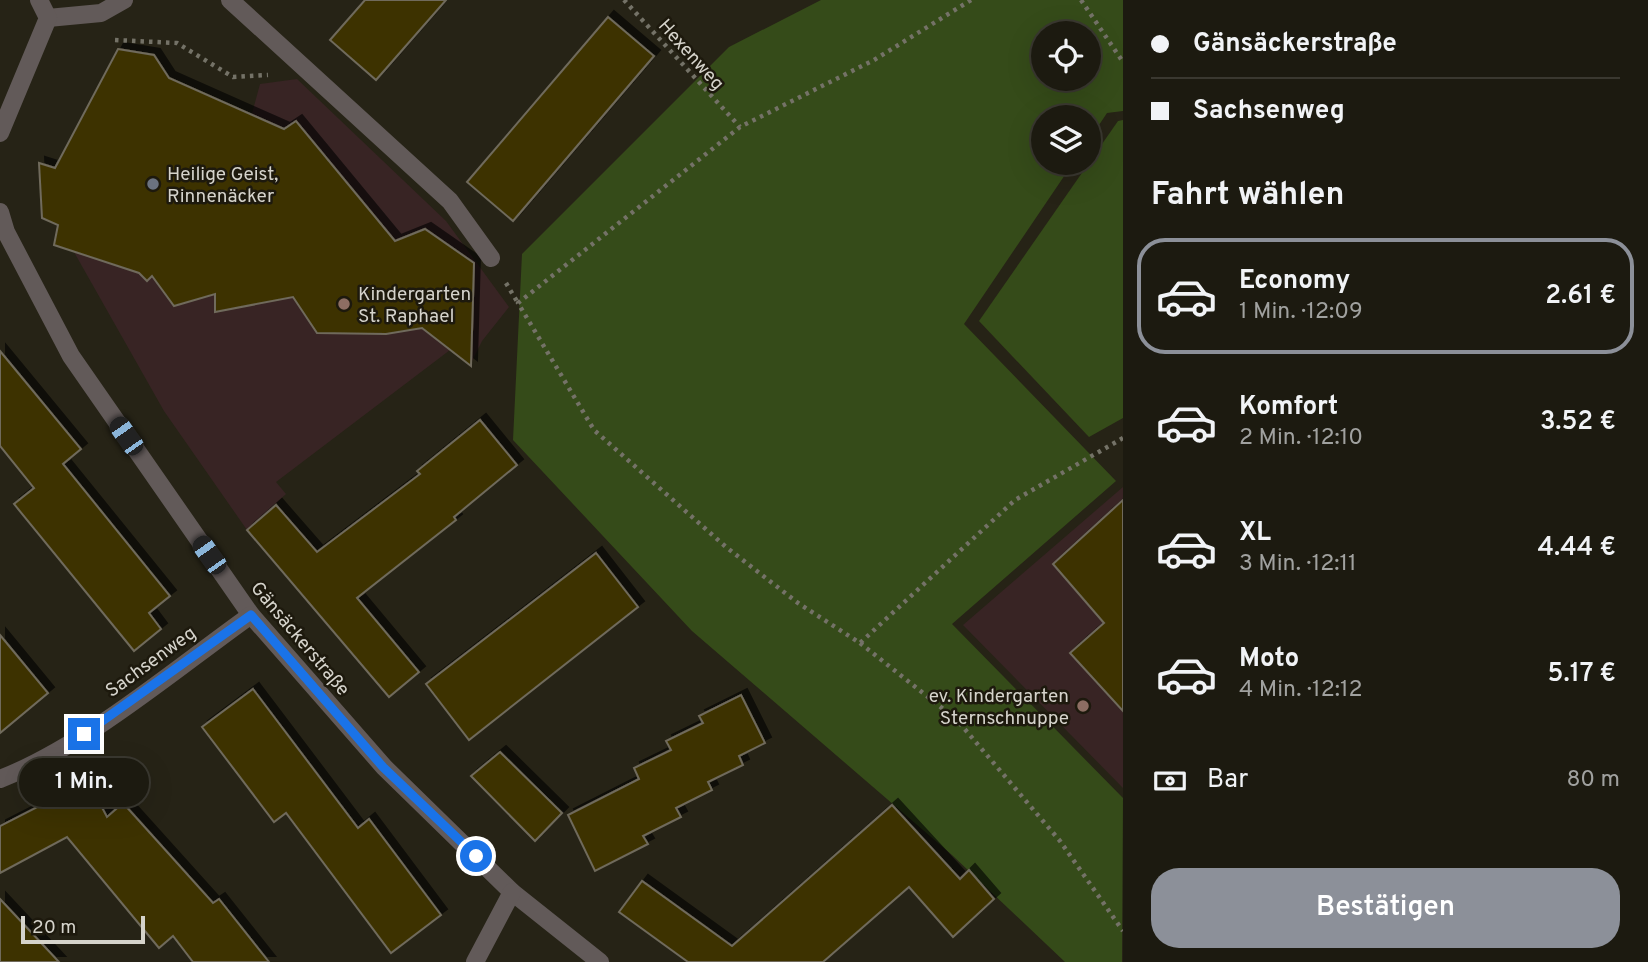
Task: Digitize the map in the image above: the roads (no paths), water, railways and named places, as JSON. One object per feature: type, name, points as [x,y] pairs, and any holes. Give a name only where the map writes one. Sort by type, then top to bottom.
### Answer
[{"type":"street","points":[[0,133],[48,18],[39,0]]},
{"type":"street","points":[[48,18],[101,13],[124,0]]},
{"type":"street","points":[[230,0],[450,201],[491,258]]},
{"type":"street","name":"Gänsäckerstraße","points":[[0,212],[6,232],[71,356],[251,615],[383,767],[512,892],[600,962]]},
{"type":"street","name":"Sachsenweg","points":[[0,779],[25,769],[84,734],[251,615]]},
{"type":"street","points":[[475,962],[512,892]]},
{"type":"place","name":"Heilige Geist, Rinnenäcker","points":[[153,184]]},
{"type":"place","name":"Kindergarten St. Raphael","points":[[344,304]]},
{"type":"place","name":"ev. Kindergarten Sternschnuppe","points":[[1083,706]]}]
